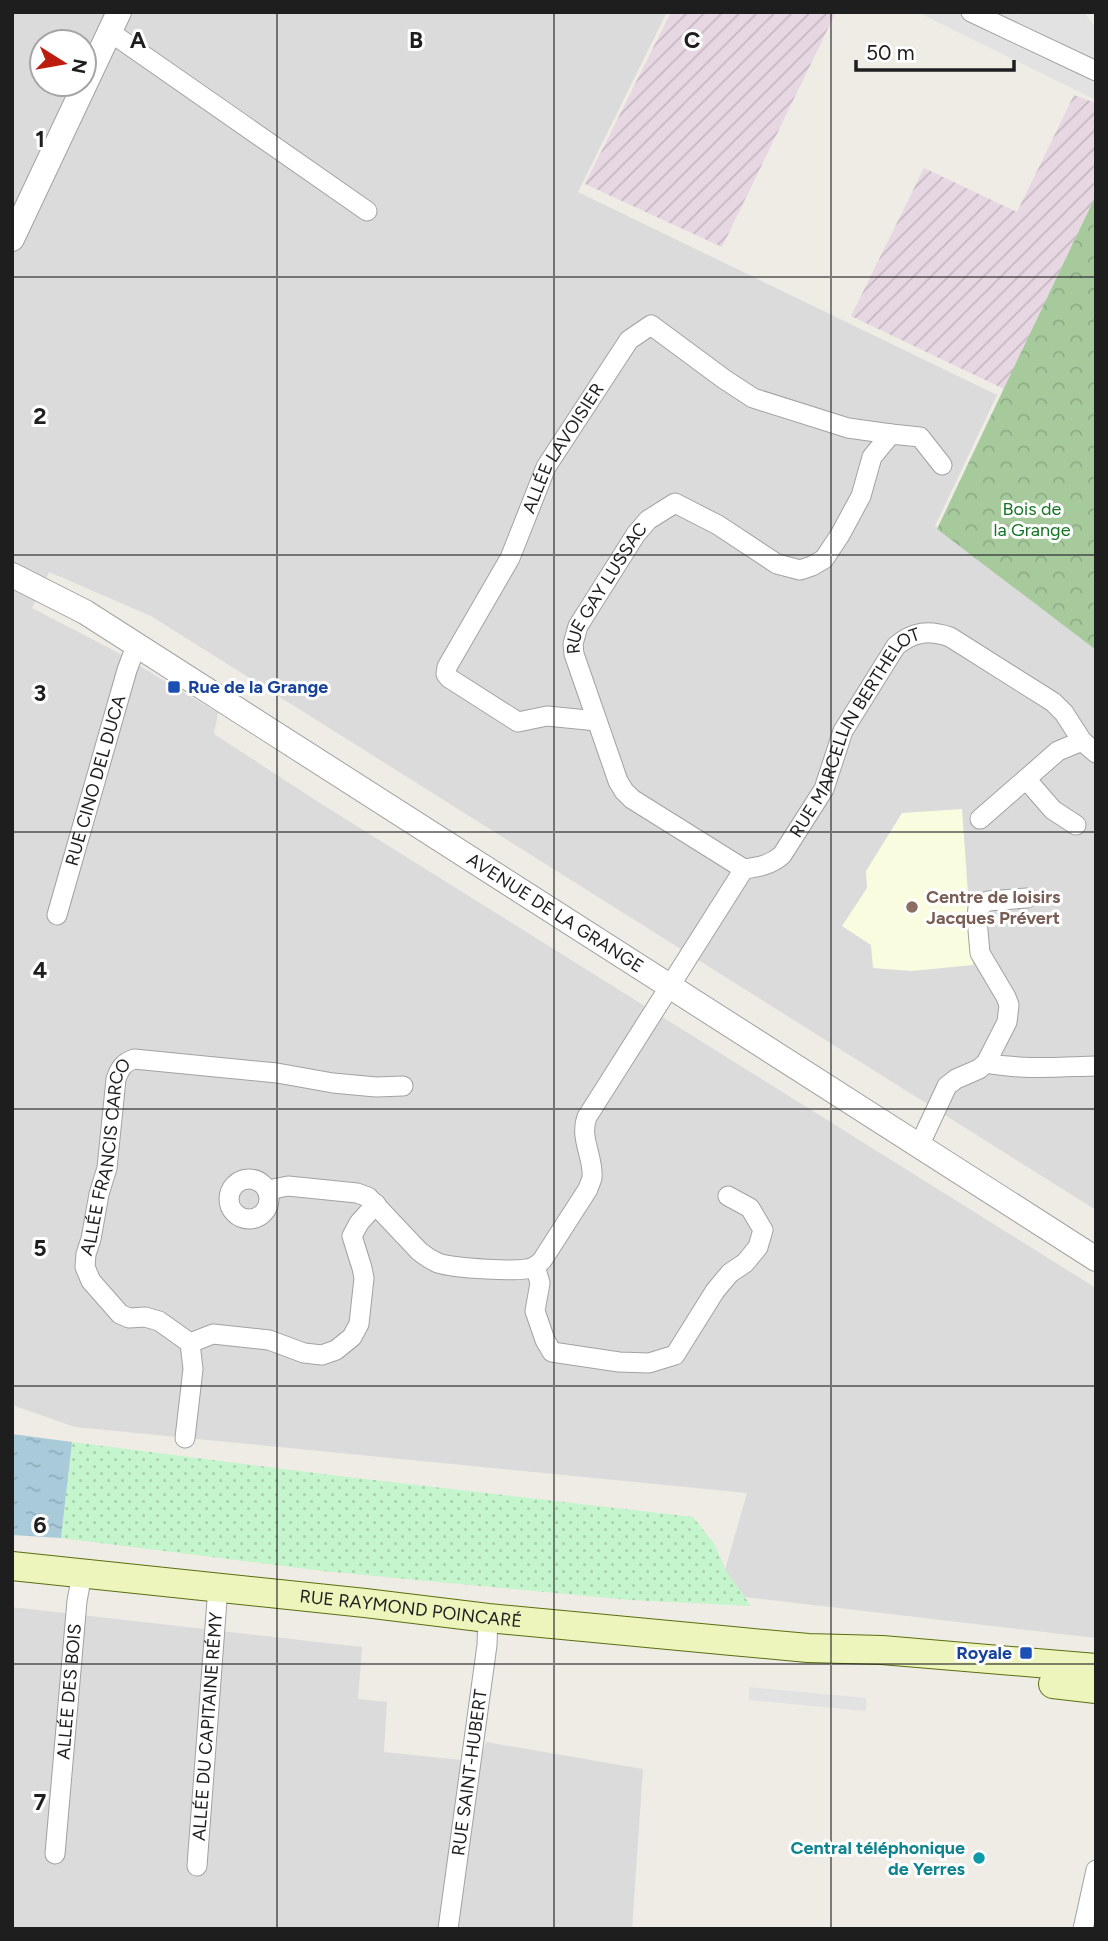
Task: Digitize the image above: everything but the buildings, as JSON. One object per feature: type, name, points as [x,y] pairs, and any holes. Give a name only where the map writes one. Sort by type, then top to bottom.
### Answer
[{"type":"main road","name":"RUE RAYMOND POINCARÉ","points":[[12,1566],[488,1618],[808,1648],[883,1650],[1096,1668]]},
{"type":"main road","name":"RUE RAYMOND POINCARÉ","points":[[808,1648],[868,1662],[1096,1689]]},
{"type":"street","points":[[971,12],[1096,71]]},
{"type":"street","points":[[12,239],[114,22],[366,211]]},
{"type":"street","name":"ALLÉE LAVOISIER","points":[[597,722],[547,716],[518,722],[446,674],[447,667],[510,558],[546,467],[629,340],[652,325],[753,398],[848,428],[891,434]]},
{"type":"street","points":[[891,434],[920,436],[942,465]]},
{"type":"street","name":"RUE GAY LUSSAC","points":[[744,869],[632,799],[624,791],[574,653],[574,635],[636,534],[648,520],[675,503],[718,525],[777,564],[800,570],[824,559],[861,496],[872,457],[891,434]]},
{"type":"street","name":"AVENUE DE LA GRANGE","points":[[12,575],[85,612],[1096,1259]]},
{"type":"street","name":"RUE MARCELLIN BERTHELOT","points":[[744,869],[775,862],[782,855],[824,789],[843,732],[896,646],[904,639],[926,631],[950,637],[1053,702],[1089,747],[1058,751],[979,819]]},
{"type":"street","name":"RUE CINO DEL DUCA","points":[[57,915],[136,646]]},
{"type":"street","points":[[1027,779],[1053,810],[1076,825]]},
{"type":"street","points":[[268,1190],[288,1186],[357,1193],[368,1197],[419,1251],[440,1264],[492,1269],[523,1269],[535,1266],[543,1259],[588,1189],[592,1178],[584,1136],[587,1117],[744,869]]},
{"type":"street","points":[[919,1146],[947,1086],[986,1063],[1007,1022],[1009,1004],[980,953],[978,907],[988,901],[1027,898]]},
{"type":"street","name":"ALLÉE FRANCIS CARCO","points":[[190,1343],[159,1321],[145,1317],[129,1318],[120,1314],[91,1281],[85,1267],[107,1168],[116,1079],[121,1068],[134,1059],[277,1073],[333,1083],[376,1087],[403,1086]]},
{"type":"street","points":[[986,1063],[1034,1069],[1096,1066]]},
{"type":"street","points":[[535,1266],[540,1283],[535,1311],[552,1352],[619,1362],[649,1363],[675,1355],[715,1291],[758,1247],[763,1230],[750,1208],[728,1196]]},
{"type":"street","points":[[186,1438],[193,1369],[190,1343],[213,1334],[269,1340],[304,1353],[322,1355],[337,1350],[352,1336],[359,1324],[364,1278],[352,1236],[359,1223],[376,1204]]},
{"type":"street","name":"ALLÉE DES BOIS","points":[[55,1854],[77,1601],[82,1574]]},
{"type":"street","name":"ALLÉE DU CAPITAINE RÉMY","points":[[197,1866],[218,1587]]},
{"type":"street","name":"RUE SAINT-HUBERT","points":[[448,1929],[487,1645],[488,1618]]},
{"type":"street","points":[[1083,1929],[1096,1870]]},
{"type":"shaded area","points":[[12,12],[667,12],[578,192],[997,395],[935,526],[1096,633],[1096,1210],[151,616],[49,572],[32,608],[113,650],[218,713],[214,734],[323,805],[1096,1288],[1096,1638],[718,1594],[747,1493],[75,1427],[12,1405]]},
{"type":"shaded area","points":[[671,12],[836,12],[722,247],[585,184]]},
{"type":"shaded area","points":[[917,12],[1012,12],[1018,15],[1020,12],[1084,12],[1096,28],[1096,100]]},
{"type":"shaded area","points":[[1074,95],[1096,103],[1096,195],[1004,389],[851,316],[924,168],[1017,212]]},
{"type":"shaded area","name":"Centre de loisirs Jacques Prévert","points":[[962,809],[973,965],[911,971],[873,968],[871,945],[842,926],[867,888],[866,871],[902,813]]},
{"type":"shaded area","points":[[12,1607],[362,1647],[358,1699],[387,1702],[384,1752],[480,1762],[486,1742],[643,1769],[632,1929],[12,1929]]},
{"type":"shaded area","points":[[749,1687],[866,1698],[866,1711],[749,1700]]},
{"type":"green space","name":"Bois de la Grange","points":[[1096,195],[1096,650],[937,529]]},
{"type":"green space","points":[[72,1442],[693,1517],[715,1545],[726,1571],[751,1606],[630,1600],[323,1571],[61,1538]]},
{"type":"water","points":[[12,1434],[72,1442],[61,1538],[12,1535]]},
{"type":"place","name":"Rue de la Grange","points":[[174,687]]},
{"type":"place","name":"Centre de loisirs Jacques Prévert","points":[[912,907]]},
{"type":"place","name":"Royale","points":[[1026,1653]]},
{"type":"place","name":"Central téléphonique de Yerres","points":[[979,1858]]}]
